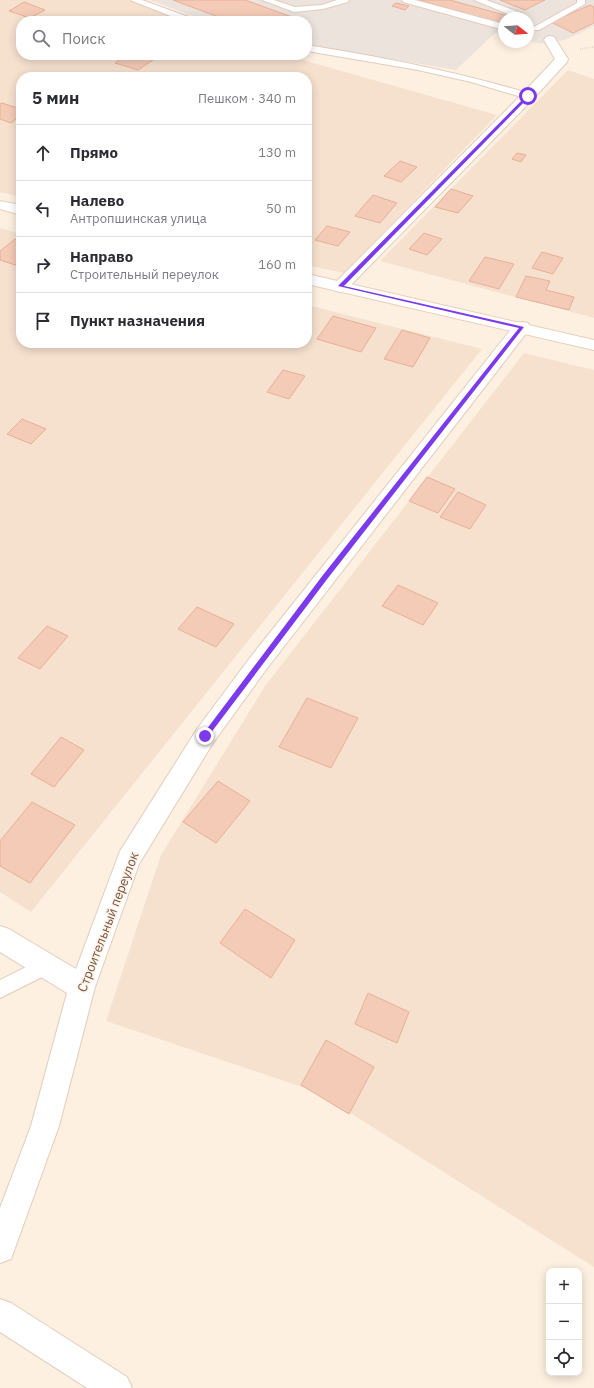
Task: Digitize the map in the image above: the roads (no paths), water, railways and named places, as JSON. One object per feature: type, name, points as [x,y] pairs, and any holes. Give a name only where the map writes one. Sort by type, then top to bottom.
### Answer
[{"type":"street","points":[[340,286],[562,60],[538,35]]},
{"type":"street","points":[[0,206],[16,209]]},
{"type":"street","points":[[312,280],[522,327],[594,345]]},
{"type":"street","name":"Строительный переулок","points":[[0,1248],[45,1126],[82,987],[129,859],[205,736],[326,576],[522,327]]},
{"type":"street","points":[[0,938],[82,987]]},
{"type":"street","points":[[0,1314],[116,1388]]},
{"type":"lane","points":[[134,0],[177,16]]},
{"type":"lane","points":[[266,0],[294,10],[323,7],[345,0]]},
{"type":"lane","points":[[406,0],[498,25]]},
{"type":"lane","points":[[478,0],[510,12]]},
{"type":"lane","points":[[538,35],[581,4],[581,0]]},
{"type":"lane","points":[[312,49],[411,66],[488,83],[528,96]]},
{"type":"lane","points":[[0,989],[46,966]]}]
